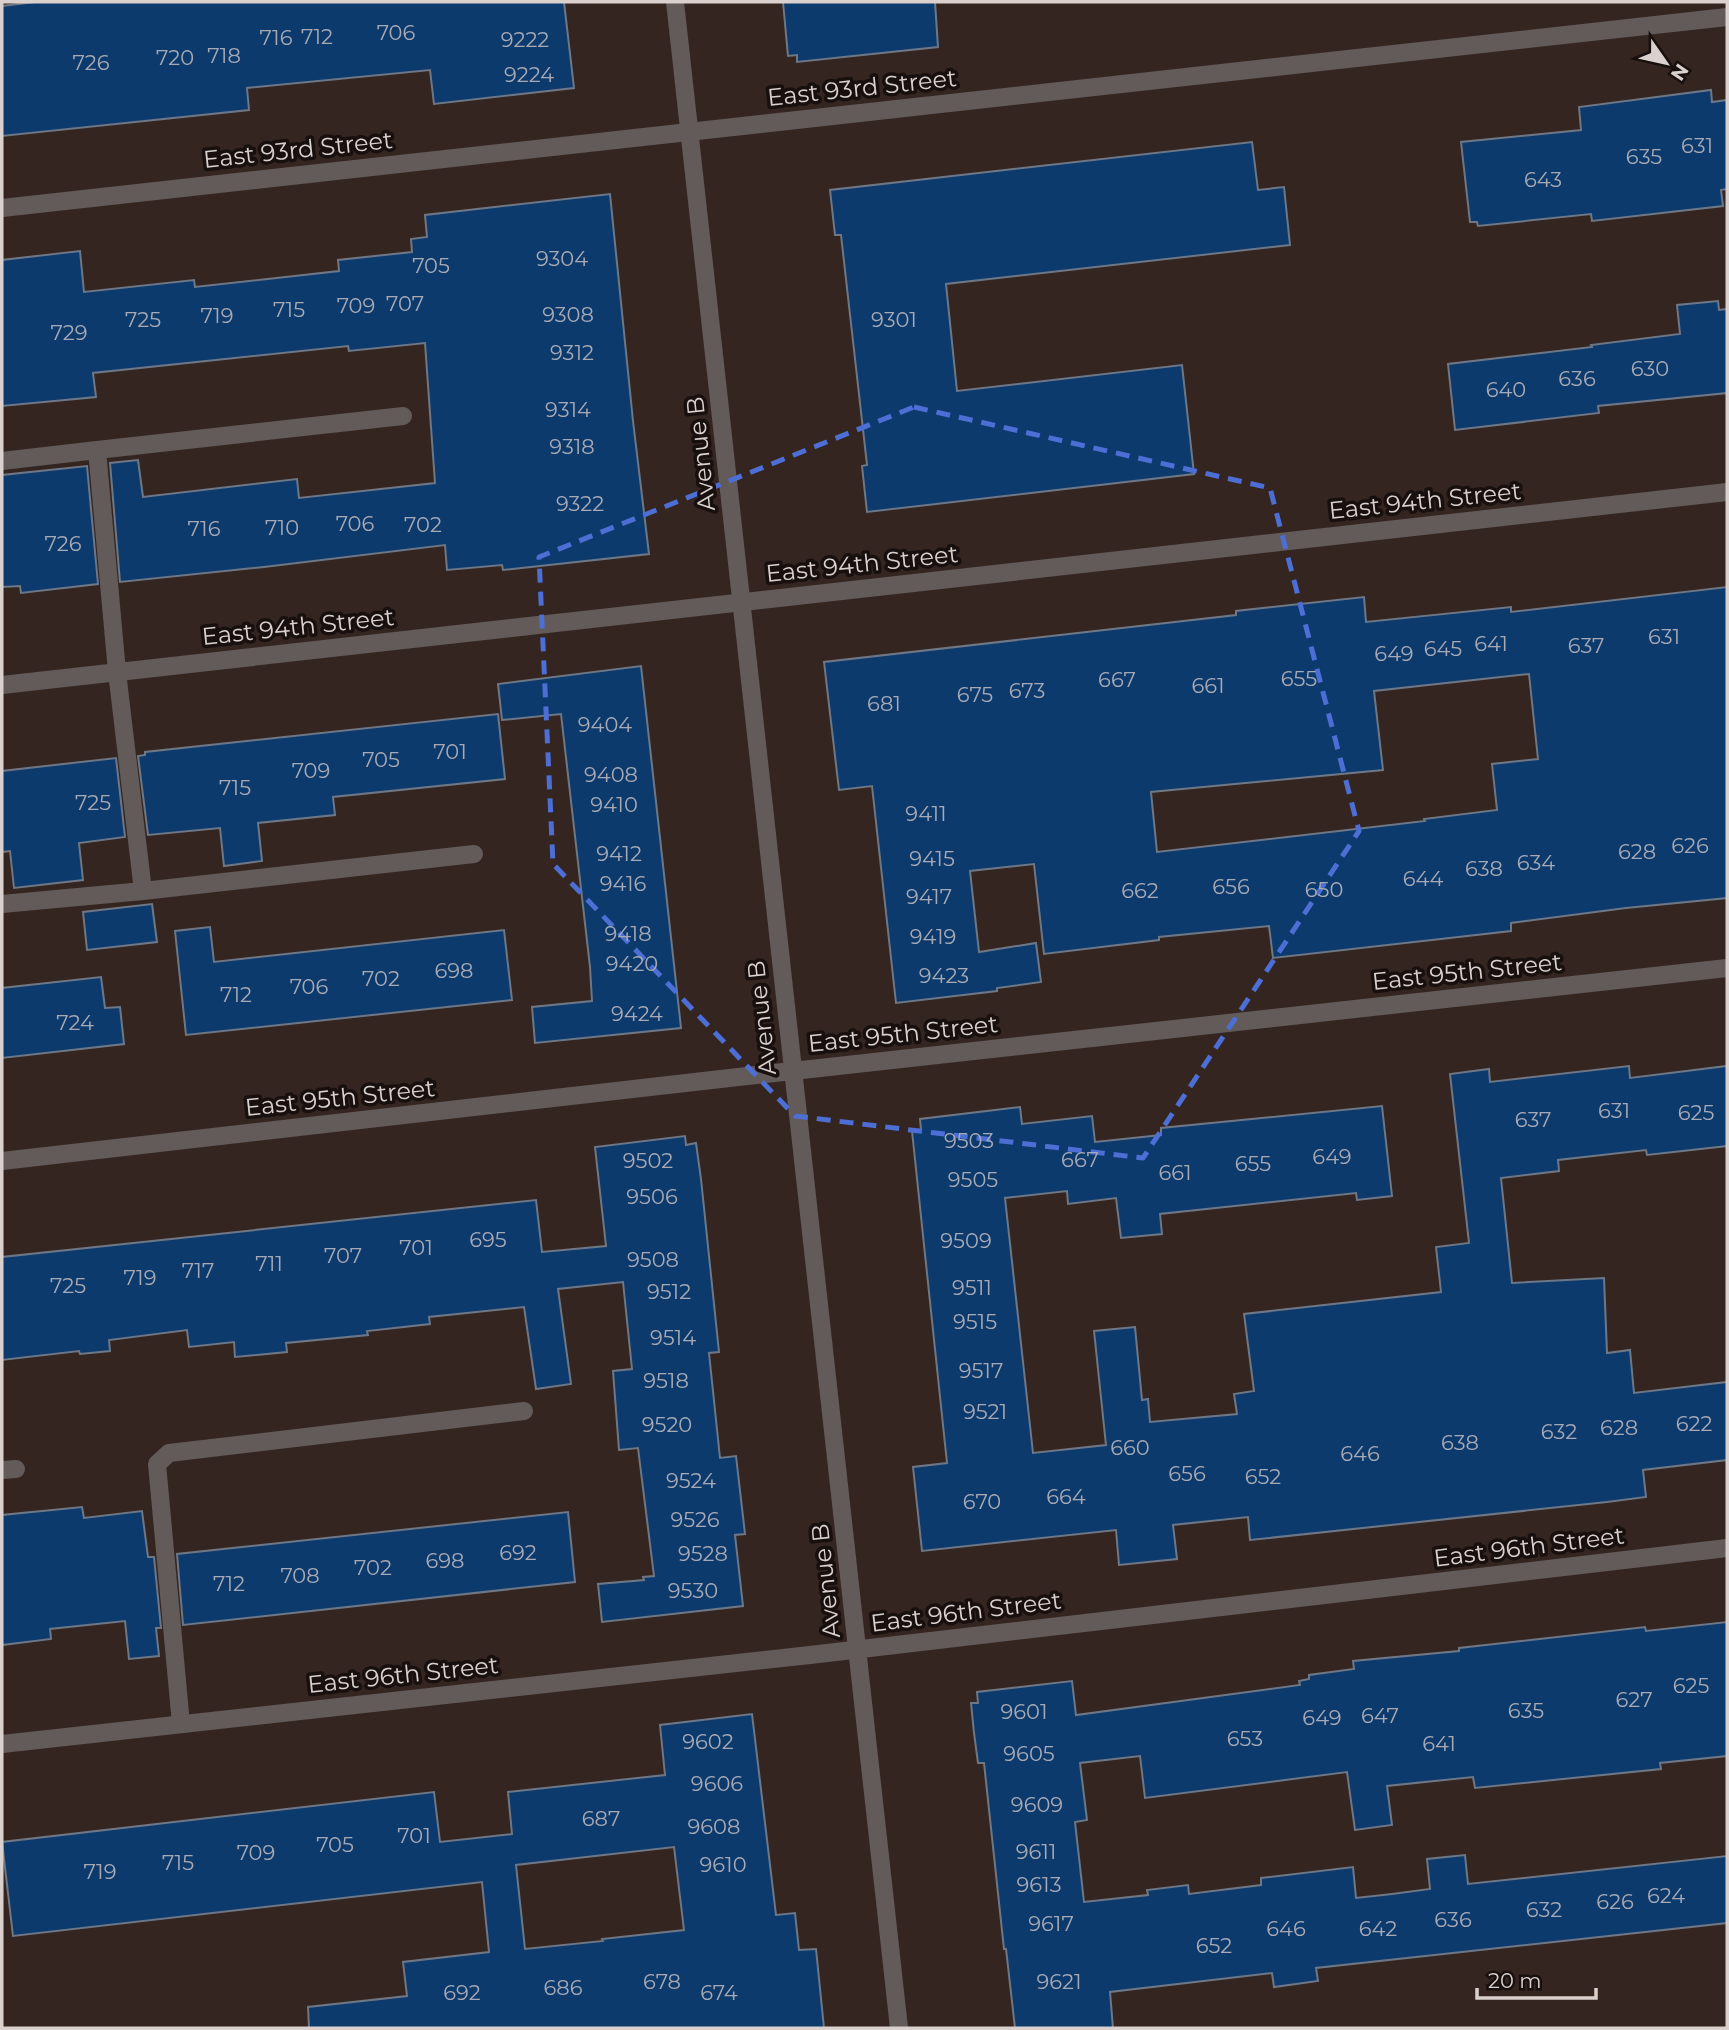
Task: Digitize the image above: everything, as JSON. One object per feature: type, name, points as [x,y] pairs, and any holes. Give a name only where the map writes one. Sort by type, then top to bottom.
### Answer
[{"type":"street","name":"Avenue B","points":[[675,2],[899,2028]]},
{"type":"street","name":"East 93rd Street","points":[[2,208],[1727,17]]},
{"type":"street","points":[[2,461],[403,416]]},
{"type":"street","points":[[97,450],[117,672],[143,891]]},
{"type":"street","name":"East 94th Street","points":[[2,685],[1727,492]]},
{"type":"street","points":[[2,904],[474,854]]},
{"type":"street","name":"East 95th Street","points":[[2,1161],[1727,968]]},
{"type":"street","points":[[181,1724],[157,1464],[169,1452],[524,1411]]},
{"type":"street","name":"East 96th Street","points":[[2,1744],[858,1649],[1727,1548]]},
{"type":"highlighted area","points":[[914,407],[1270,488],[1359,831],[1143,1158],[795,1116],[553,864],[539,557]]},
{"type":"building","points":[[35,2],[564,2],[574,88],[434,104],[430,70],[247,88],[249,110],[2,136],[2,6]]},
{"type":"building","points":[[783,2],[935,2],[938,47],[797,62],[797,55],[788,56]]},
{"type":"building","points":[[1711,90],[1712,102],[1727,100],[1727,189],[1721,190],[1723,206],[1592,221],[1591,214],[1478,226],[1477,222],[1470,222],[1461,142],[1581,130],[1579,107]]},
{"type":"building","points":[[1252,142],[1258,190],[1284,187],[1290,245],[946,284],[957,391],[1182,365],[1194,474],[867,512],[862,466],[867,465],[841,235],[835,235],[830,190]]},
{"type":"building","points":[[610,194],[649,554],[503,570],[502,565],[447,570],[445,545],[120,582],[110,463],[138,460],[143,497],[297,479],[299,498],[435,483],[425,343],[349,351],[348,346],[93,373],[96,397],[2,406],[2,260],[80,251],[84,292],[194,280],[195,287],[339,271],[338,260],[412,252],[411,239],[427,237],[425,215]]},
{"type":"building","points":[[1718,301],[1719,310],[1727,309],[1727,393],[1598,406],[1599,413],[1455,430],[1448,364],[1680,334],[1677,305]]},
{"type":"building","points":[[87,466],[98,584],[21,593],[20,586],[2,587],[2,475]]},
{"type":"building","points":[[1727,587],[1727,898],[1511,923],[1511,931],[1273,958],[1269,926],[1159,937],[1159,940],[1044,954],[1034,864],[970,871],[979,952],[1036,943],[1041,982],[997,988],[997,991],[896,1003],[872,786],[839,790],[824,662],[1236,615],[1236,611],[1364,597],[1366,622],[1511,607],[1511,612]],"holes":[[[1529,674],[1538,759],[1492,764],[1497,810],[1157,852],[1151,792],[1383,770],[1374,691]]]},
{"type":"building","points":[[641,666],[681,1028],[535,1043],[532,1007],[592,1001],[590,967],[561,714],[502,720],[498,684]]},
{"type":"building","points":[[498,714],[505,779],[333,797],[335,815],[258,823],[262,861],[224,866],[220,828],[148,835],[138,756],[145,755],[145,752]]},
{"type":"building","points":[[116,758],[125,837],[79,843],[83,880],[14,888],[10,851],[2,852],[2,771]]},
{"type":"building","points":[[152,904],[157,942],[87,950],[83,912]]},
{"type":"building","points":[[210,927],[214,962],[504,930],[512,1000],[186,1035],[175,931]]},
{"type":"building","points":[[101,977],[105,1008],[120,1007],[124,1044],[2,1058],[2,988]]},
{"type":"building","points":[[1629,1066],[1630,1078],[1727,1066],[1727,1146],[1647,1155],[1646,1150],[1558,1160],[1559,1171],[1501,1178],[1512,1283],[1604,1278],[1607,1353],[1630,1350],[1634,1393],[1727,1382],[1727,1460],[1643,1470],[1646,1497],[1607,1502],[1250,1540],[1248,1517],[1173,1525],[1177,1559],[1119,1565],[1116,1530],[922,1551],[913,1467],[947,1463],[912,1131],[921,1130],[920,1119],[1020,1107],[1022,1124],[1092,1116],[1095,1142],[1161,1135],[1161,1128],[1382,1106],[1392,1196],[1357,1200],[1356,1193],[1160,1214],[1162,1234],[1121,1238],[1116,1198],[1068,1204],[1067,1191],[1005,1198],[1033,1453],[1106,1445],[1094,1331],[1135,1327],[1142,1400],[1148,1399],[1150,1422],[1237,1414],[1234,1394],[1254,1391],[1244,1314],[1441,1292],[1436,1247],[1469,1243],[1450,1074],[1489,1069],[1490,1082]]},
{"type":"building","points":[[685,1136],[686,1145],[696,1143],[701,1179],[719,1352],[709,1353],[720,1458],[736,1456],[745,1534],[735,1535],[743,1606],[602,1622],[598,1584],[644,1580],[643,1577],[654,1576],[638,1448],[619,1450],[613,1371],[632,1369],[623,1282],[558,1289],[571,1384],[536,1389],[524,1307],[429,1317],[430,1324],[367,1331],[368,1335],[286,1343],[287,1352],[235,1357],[234,1342],[189,1347],[187,1330],[109,1340],[110,1351],[80,1354],[79,1351],[2,1360],[2,1257],[536,1200],[542,1252],[606,1246],[595,1147]]},
{"type":"building","points":[[82,1507],[84,1518],[142,1511],[148,1557],[154,1557],[161,1628],[156,1628],[159,1656],[129,1659],[125,1621],[50,1629],[51,1639],[2,1645],[2,1515]]},
{"type":"building","points":[[568,1512],[575,1582],[183,1625],[177,1554]]},
{"type":"building","points":[[1727,1622],[1727,1756],[1660,1763],[1661,1769],[1475,1788],[1473,1777],[1387,1786],[1392,1825],[1355,1830],[1347,1772],[1145,1798],[1140,1756],[1080,1763],[1087,1820],[1075,1822],[1084,1902],[1148,1895],[1147,1890],[1188,1885],[1189,1894],[1261,1885],[1261,1878],[1353,1867],[1356,1898],[1392,1894],[1430,1889],[1427,1859],[1465,1855],[1468,1884],[1727,1856],[1727,1923],[1316,1968],[1318,1981],[1274,1987],[1272,1973],[1110,1992],[1113,2028],[1015,2028],[984,1763],[978,1763],[974,1733],[971,1703],[978,1703],[977,1692],[1072,1681],[1076,1715],[1300,1685],[1299,1681],[1309,1679],[1309,1675],[1354,1669],[1353,1661],[1459,1651],[1459,1648],[1645,1627],[1646,1631]]},
{"type":"building","points":[[752,1714],[776,1915],[795,1913],[799,1950],[816,1949],[824,2028],[309,2028],[308,2007],[407,1996],[403,1962],[489,1952],[482,1882],[13,1936],[2,1842],[434,1792],[440,1842],[512,1834],[508,1792],[665,1775],[660,1725]],"holes":[[[674,1847],[684,1930],[525,1949],[516,1865]]]}]
